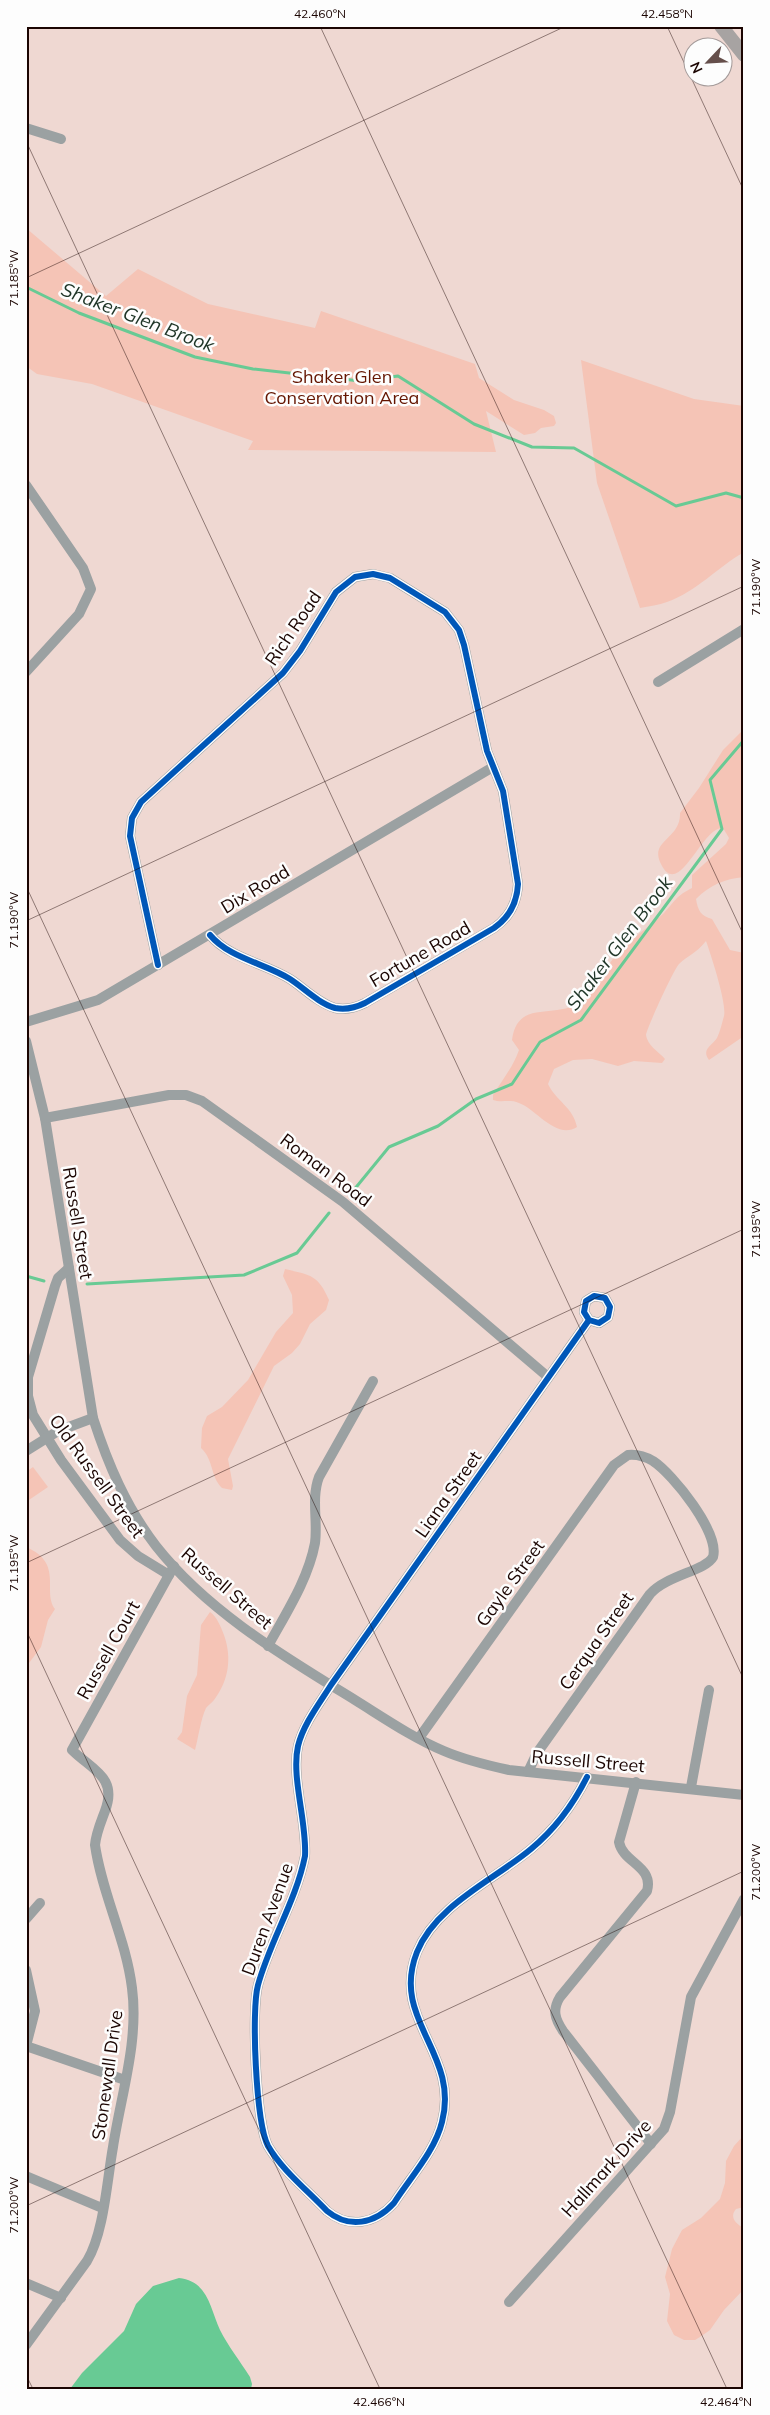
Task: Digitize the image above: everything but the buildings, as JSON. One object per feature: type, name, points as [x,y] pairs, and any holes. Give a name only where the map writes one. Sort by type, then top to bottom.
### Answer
[{"type":"main road","points":[[721,26],[744,54]]},
{"type":"street","points":[[26,128],[61,138]]},
{"type":"street","points":[[26,485],[83,568],[91,589],[79,614],[27,670]]},
{"type":"street","name":"Rich Road","points":[[158,964],[130,836],[134,812],[145,797],[283,672],[300,650],[332,596],[350,580],[367,574],[390,578],[434,603],[451,618],[462,637],[487,751],[493,767]]},
{"type":"street","points":[[658,682],[744,629]]},
{"type":"street","name":"Fortune Road","points":[[210,935],[222,947],[290,979],[326,1004],[345,1009],[364,1004],[494,928],[510,912],[516,899],[518,884],[503,792],[493,767]]},
{"type":"street","name":"Dix Road","points":[[26,1022],[93,1002],[493,767]]},
{"type":"street","name":"Russell Street","points":[[26,1041],[29,1063],[45,1118],[94,1418],[109,1465],[123,1494],[171,1571],[268,1646],[443,1751],[473,1762],[528,1772],[691,1787],[744,1794]]},
{"type":"street","name":"Roman Road","points":[[45,1118],[169,1094],[186,1095],[202,1100],[343,1202],[548,1377]]},
{"type":"street","name":"Old Russell Street","points":[[69,1268],[58,1278],[54,1286],[28,1376],[27,1389],[30,1408],[46,1438],[120,1540],[131,1551],[171,1571]]},
{"type":"street","name":"Liana Street","points":[[331,1685],[589,1320]]},
{"type":"street","points":[[268,1646],[310,1562],[316,1535],[317,1480],[373,1381]]},
{"type":"street","points":[[26,1451],[70,1425],[94,1418]]},
{"type":"street","name":"Cerqua Street","points":[[528,1772],[537,1753],[650,1594],[669,1579],[706,1565],[713,1557],[714,1546],[709,1533],[680,1488],[655,1462],[633,1454]]},
{"type":"street","name":"Gayle Street","points":[[419,1738],[614,1465],[623,1457],[633,1454]]},
{"type":"street","name":"Russell Court","points":[[72,1750],[171,1571]]},
{"type":"street","name":"Duren Avenue","points":[[331,1685],[306,1728],[297,1748],[297,1766],[306,1840],[305,1856],[263,1971],[254,2006],[260,2114],[264,2138],[286,2168],[326,2211],[342,2220],[352,2223],[364,2222],[384,2213],[394,2203],[429,2150],[443,2121],[446,2094],[444,2078],[437,2057],[417,2020],[411,1994],[411,1977],[414,1962],[424,1936],[445,1912],[540,1842],[562,1815],[587,1777]]},
{"type":"street","points":[[691,1787],[709,1690]]},
{"type":"street","name":"Stonewall Drive","points":[[26,2345],[91,2256],[102,2208],[133,2030],[132,1989],[122,1940],[95,1845],[99,1827],[109,1801],[109,1792],[106,1781],[101,1775],[72,1750]]},
{"type":"street","points":[[636,1782],[619,1842],[624,1854],[646,1875],[648,1882],[647,1891],[563,1994],[554,2011],[558,2023],[569,2038],[652,2144]]},
{"type":"street","name":"Hallmark Drive","points":[[509,2302],[664,2129],[670,2112],[691,1997],[744,1898]]},
{"type":"street","points":[[26,1919],[40,1904]]},
{"type":"street","points":[[26,1970],[35,2011],[26,2046],[125,2080]]},
{"type":"street","points":[[26,2176],[102,2208]]},
{"type":"street","points":[[26,2283],[61,2298]]},
{"type":"green space","name":"Shaker Glen Conservation Area","points":[[26,228],[106,296],[138,269],[208,304],[315,328],[321,311],[475,364],[479,378],[514,400],[544,410],[554,416],[556,423],[554,426],[541,428],[535,433],[524,435],[486,411],[496,452],[248,450],[253,441],[92,384],[37,374],[26,366]]},
{"type":"green space","points":[[581,360],[694,399],[744,406],[744,552],[678,598],[640,608],[597,483]]},
{"type":"green space","points":[[744,729],[744,877],[730,879],[718,884],[696,899],[701,912],[712,919],[730,950],[744,953],[744,1036],[709,1060],[706,1053],[718,1036],[724,1010],[718,979],[706,941],[676,968],[647,1031],[647,1039],[665,1059],[662,1063],[634,1061],[618,1066],[592,1059],[573,1060],[554,1069],[548,1084],[572,1114],[577,1127],[561,1130],[546,1122],[526,1106],[512,1101],[493,1100],[493,1095],[517,1056],[519,1050],[512,1040],[516,1026],[522,1018],[531,1014],[564,1009],[576,1005],[586,997],[615,956],[664,913],[679,896],[692,888],[692,875],[726,844],[729,838],[723,828],[715,830],[684,868],[676,873],[669,873],[662,866],[659,857],[661,845],[676,829],[680,813],[699,788],[723,750]]},
{"type":"green space","points":[[285,1269],[317,1280],[329,1300],[326,1310],[310,1324],[300,1344],[292,1353],[274,1366],[228,1459],[233,1486],[232,1490],[222,1488],[215,1478],[208,1458],[201,1448],[202,1428],[207,1416],[222,1407],[248,1380],[276,1332],[293,1313],[292,1295],[283,1276]]},
{"type":"green space","points":[[33,1467],[48,1487],[26,1502],[26,1472]]},
{"type":"green space","points":[[26,1547],[45,1561],[50,1577],[50,1594],[55,1609],[48,1620],[41,1647],[26,1667]]},
{"type":"green space","points":[[210,1612],[217,1619],[224,1635],[228,1652],[228,1669],[223,1685],[204,1712],[195,1750],[177,1739],[182,1732],[187,1696],[197,1675],[201,1625]]},
{"type":"green space","points":[[744,2135],[744,2207],[736,2209],[733,2217],[744,2228],[744,2289],[724,2310],[710,2330],[695,2340],[684,2340],[674,2335],[667,2321],[670,2294],[665,2277],[672,2249],[682,2230],[701,2218],[720,2199],[725,2183],[726,2161],[734,2146]]},
{"type":"shaded area","points":[[179,2278],[196,2284],[207,2297],[223,2336],[250,2377],[251,2389],[70,2389],[82,2373],[124,2331],[136,2304],[153,2286]]},
{"type":"waterway","name":"Shaker Glen Brook","points":[[26,287],[79,313],[195,357],[253,369],[360,381],[398,376],[474,424],[532,447],[574,448],[676,506],[726,493],[744,498]]},
{"type":"waterway","name":"Shaker Glen Brook","points":[[353,1191],[389,1147],[438,1126],[476,1099],[512,1084],[540,1042],[581,1020],[722,829],[710,780],[744,740]]},
{"type":"waterway","name":"Shaker Glen Brook","points":[[87,1284],[244,1275],[297,1253],[329,1213]]},
{"type":"waterway","name":"Shaker Glen Brook","points":[[26,1276],[44,1281]]},
{"type":"cycle path","points":[[158,965],[130,836],[132,818],[141,802],[283,673],[300,651],[336,592],[355,577],[373,574],[390,578],[445,612],[459,630],[487,751],[503,791],[518,884],[512,909],[500,924],[494,928],[365,1003],[346,1009],[335,1008],[323,1003],[290,979],[237,955],[218,943],[210,935]]},
{"type":"cycle path","points":[[587,1777],[563,1816],[539,1842],[452,1907],[426,1935],[417,1952],[411,1976],[412,1998],[442,2076],[445,2098],[439,2133],[421,2164],[387,2210],[379,2216],[362,2222],[353,2222],[335,2217],[288,2172],[268,2146],[260,2115],[256,2066],[255,2017],[258,1985],[269,1953],[296,1889],[305,1856],[304,1829],[296,1771],[296,1758],[300,1738],[307,1722],[331,1685],[589,1320],[599,1323],[608,1317],[610,1307],[605,1298],[594,1296],[586,1301],[584,1312],[589,1320]]}]
